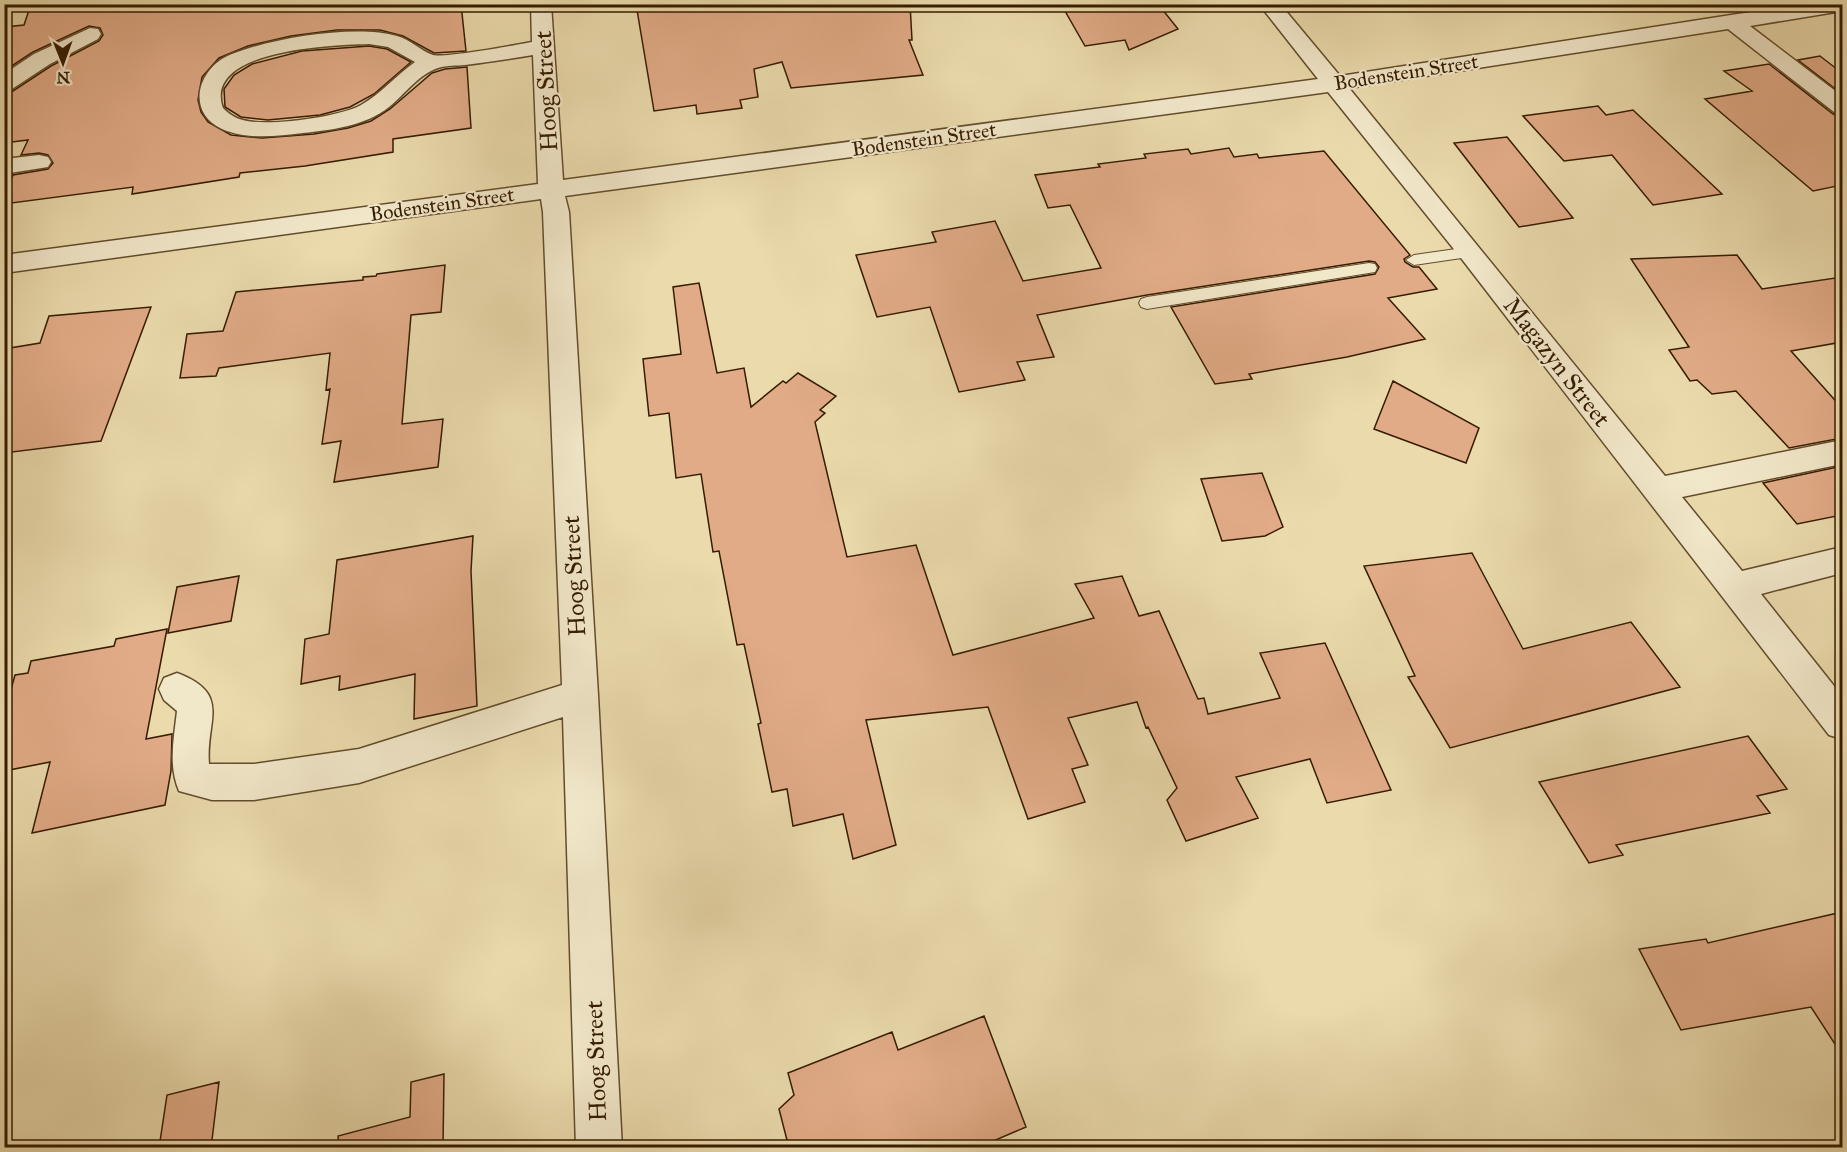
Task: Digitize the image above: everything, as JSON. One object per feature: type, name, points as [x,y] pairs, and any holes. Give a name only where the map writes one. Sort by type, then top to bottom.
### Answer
[{"type":"street","name":"Hoog Street","points":[[541,4],[551,189],[556,212],[580,695],[599,1148]]},
{"type":"street","name":"Magazyn Street","points":[[1269,4],[1470,252],[1842,723]]},
{"type":"street","name":"Bodenstein Street","points":[[4,264],[1334,84],[1842,5]]},
{"type":"street","points":[[1731,21],[1842,107]]},
{"type":"street","points":[[4,84],[42,58],[90,34]]},
{"type":"street","points":[[431,63],[397,42],[366,38],[260,52],[237,59],[217,73],[210,91],[210,105],[224,121],[243,128],[285,127],[344,119],[363,114],[376,106],[431,63],[544,47]]},
{"type":"street","points":[[4,167],[39,162]]},
{"type":"street","points":[[1658,490],[1842,452]]},
{"type":"street","points":[[1735,587],[1842,560]]},
{"type":"street","points":[[177,689],[196,705],[190,755],[192,778],[212,782],[254,782],[359,766],[580,695]]},
{"type":"lane","points":[[1414,260],[1470,252]]},
{"type":"lane","points":[[1147,303],[1369,268]]},
{"type":"building","points":[[31,4],[289,4],[290,11],[351,4],[461,4],[466,51],[434,53],[403,36],[380,30],[337,30],[291,36],[248,46],[219,58],[202,77],[198,100],[201,112],[208,122],[231,135],[262,138],[314,134],[371,121],[390,109],[432,73],[467,67],[471,128],[393,139],[393,152],[305,166],[240,173],[239,177],[132,194],[133,187],[4,204],[4,195],[13,175],[48,169],[53,163],[48,155],[39,153],[21,155],[28,140],[4,143],[4,93],[13,91],[51,66],[99,41],[103,35],[100,28],[89,26],[33,52],[4,71],[4,27],[24,25]]},
{"type":"building","points":[[636,4],[910,4],[912,40],[909,40],[923,75],[791,88],[782,62],[754,69],[758,97],[740,100],[742,108],[697,114],[696,105],[654,111]]},
{"type":"building","points":[[1061,4],[1158,4],[1178,29],[1129,50],[1125,40],[1085,46]]},
{"type":"building","points":[[369,46],[387,49],[411,62],[374,94],[350,107],[320,115],[268,120],[241,117],[225,107],[224,89],[234,75],[252,64],[302,51]]},
{"type":"building","points":[[1820,56],[1842,73],[1842,94],[1798,60]]},
{"type":"building","points":[[1769,64],[1833,114],[1842,116],[1842,185],[1813,191],[1705,99],[1752,91],[1724,71]]},
{"type":"building","points":[[1598,106],[1606,115],[1633,110],[1722,194],[1653,205],[1612,155],[1564,161],[1523,116]]},
{"type":"building","points":[[1507,137],[1573,218],[1519,227],[1454,143]]},
{"type":"building","points":[[1229,148],[1234,157],[1257,154],[1259,158],[1324,151],[1410,255],[1404,259],[1405,262],[1413,267],[1419,267],[1437,289],[1388,298],[1425,339],[1347,357],[1249,374],[1252,379],[1215,384],[1171,307],[1375,274],[1379,267],[1375,262],[1369,261],[1147,295],[1037,315],[1054,357],[1017,362],[1025,380],[959,392],[930,307],[877,317],[856,255],[936,242],[932,232],[995,221],[1023,281],[1101,268],[1070,205],[1048,208],[1035,175],[1100,167],[1098,164],[1146,158],[1144,154],[1188,149],[1191,154]]},
{"type":"building","points":[[1737,255],[1762,289],[1842,277],[1842,342],[1791,351],[1842,408],[1842,438],[1789,448],[1736,391],[1712,394],[1697,380],[1690,381],[1669,350],[1689,347],[1631,259]]},
{"type":"building","points":[[445,265],[441,312],[411,315],[402,424],[443,419],[438,467],[334,482],[341,441],[322,444],[330,389],[326,390],[330,353],[219,368],[216,376],[180,378],[187,334],[223,331],[236,292],[363,280],[363,277],[377,274]]},
{"type":"building","points":[[699,283],[717,373],[744,368],[751,407],[783,381],[786,383],[798,373],[836,396],[820,410],[825,413],[815,422],[847,557],[916,545],[953,655],[1094,618],[1075,584],[1122,576],[1139,616],[1159,611],[1198,699],[1204,698],[1208,714],[1280,698],[1260,653],[1325,643],[1391,790],[1327,803],[1310,759],[1236,777],[1258,818],[1186,841],[1167,800],[1177,788],[1148,727],[1146,728],[1137,702],[1068,718],[1088,765],[1072,769],[1085,802],[1028,819],[988,707],[866,720],[896,845],[853,859],[843,814],[793,826],[787,789],[772,792],[758,724],[761,723],[744,644],[737,645],[719,551],[713,552],[701,474],[676,478],[669,413],[649,416],[643,359],[681,354],[673,287]]},
{"type":"building","points":[[151,307],[101,441],[4,453],[4,349],[40,343],[49,316]]},
{"type":"building","points":[[1393,381],[1479,428],[1466,463],[1374,429]]},
{"type":"building","points":[[1842,466],[1842,515],[1797,524],[1763,483]]},
{"type":"building","points":[[1262,473],[1283,527],[1265,536],[1222,541],[1201,479]]},
{"type":"building","points":[[473,536],[471,571],[477,706],[414,719],[415,674],[339,690],[340,676],[301,684],[305,639],[329,634],[337,560]]},
{"type":"building","points":[[1472,553],[1523,649],[1631,622],[1680,687],[1450,748],[1408,677],[1415,676],[1364,566]]},
{"type":"building","points":[[239,576],[231,621],[168,633],[177,587]]},
{"type":"building","points":[[167,629],[146,739],[172,734],[171,771],[165,805],[32,833],[50,762],[4,771],[4,694],[10,693],[15,675],[28,673],[31,661],[114,646],[116,639]]},
{"type":"building","points":[[1748,736],[1787,789],[1757,796],[1770,813],[1616,845],[1623,855],[1589,863],[1539,782]]},
{"type":"building","points":[[1842,912],[1842,1055],[1811,1007],[1681,1030],[1639,949],[1706,939],[1708,943]]},
{"type":"building","points":[[984,1016],[1026,1127],[977,1148],[789,1148],[779,1109],[794,1095],[788,1073],[892,1032],[898,1050]]},
{"type":"building","points":[[444,1074],[443,1148],[339,1148],[338,1136],[410,1117],[411,1082]]},
{"type":"building","points":[[219,1082],[211,1148],[159,1148],[167,1095]]}]
